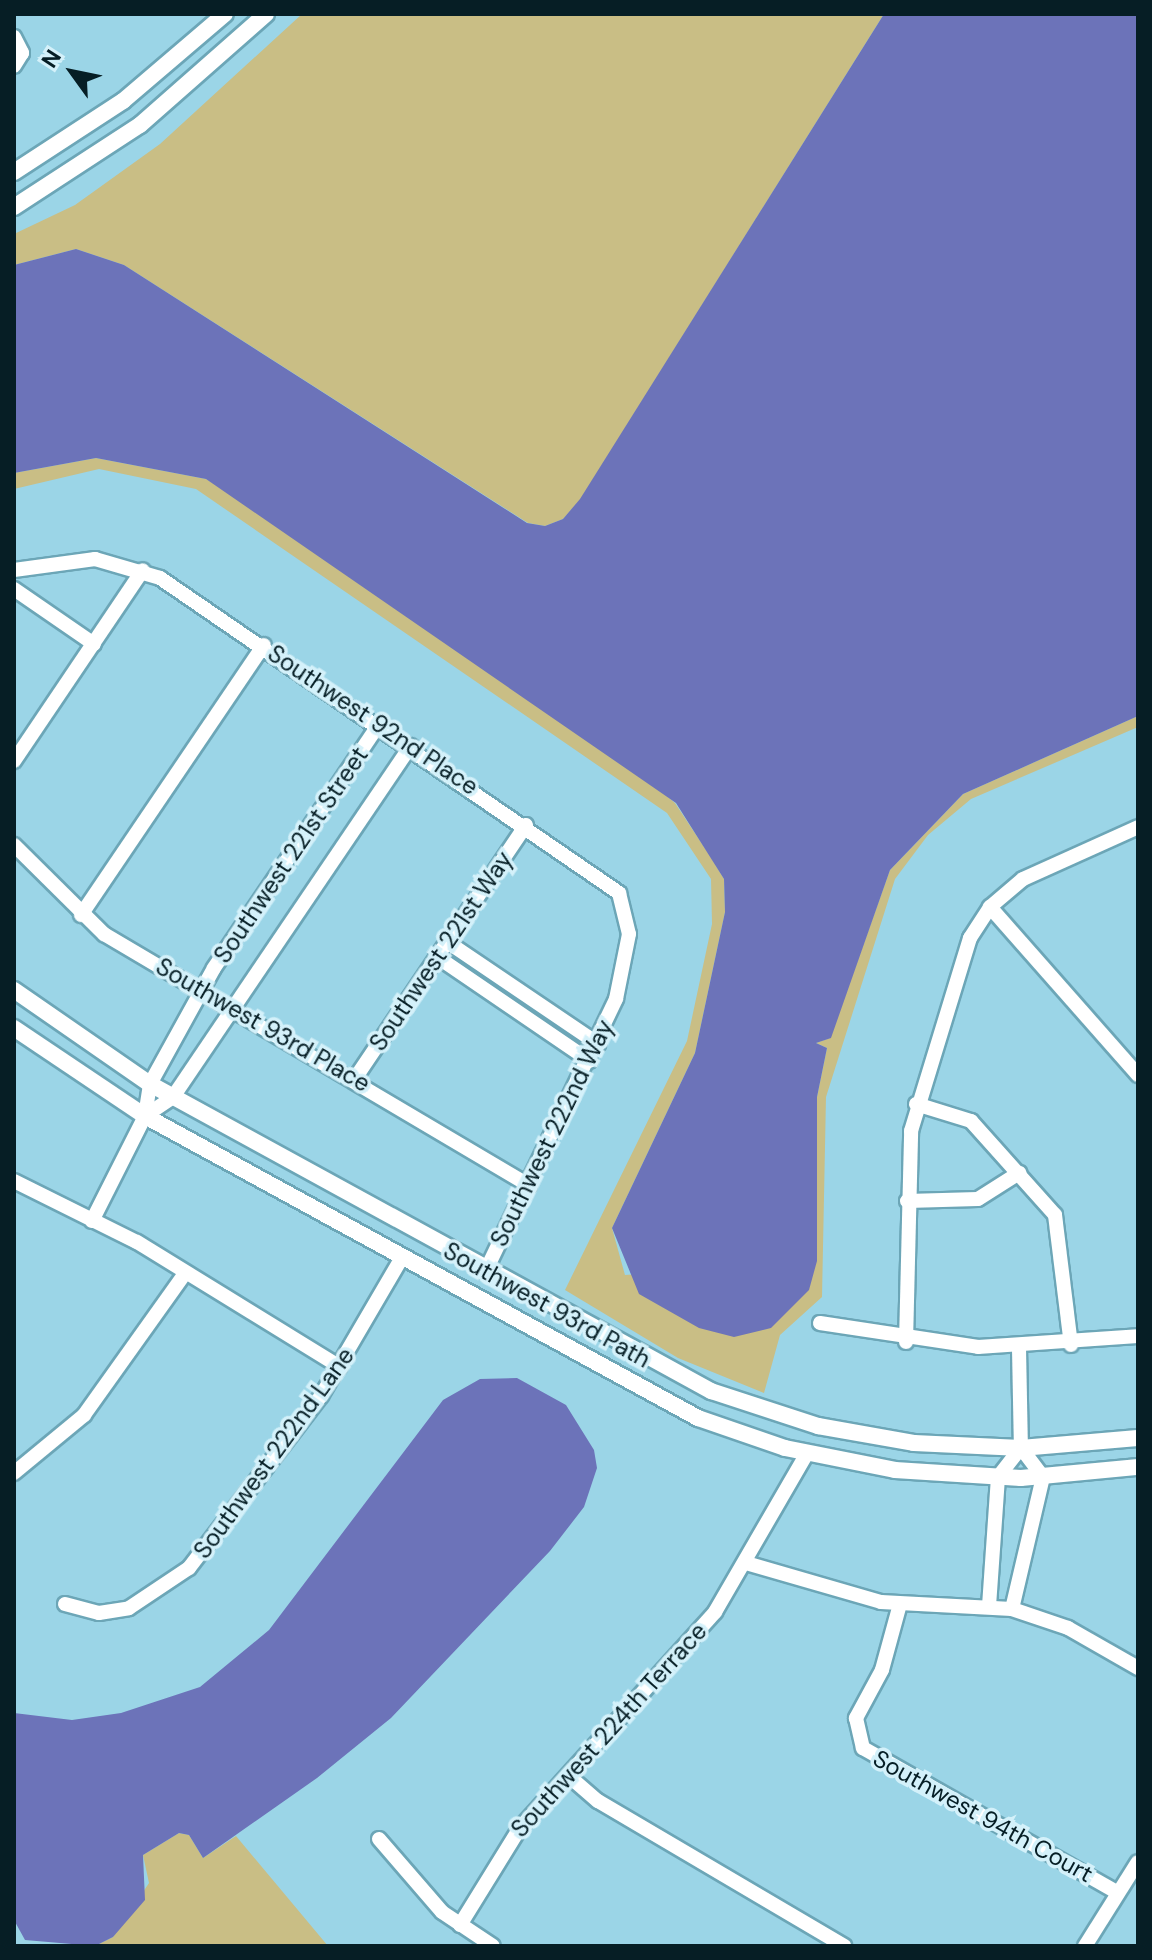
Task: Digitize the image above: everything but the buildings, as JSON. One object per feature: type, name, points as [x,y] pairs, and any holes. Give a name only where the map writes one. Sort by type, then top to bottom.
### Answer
[{"type":"street","points":[[14,172],[123,101],[225,14]]},
{"type":"street","points":[[14,207],[140,125],[266,14]]},
{"type":"street","points":[[14,37],[22,53],[14,66]]},
{"type":"street","name":"Southwest 92nd Place","points":[[14,570],[61,560],[111,561],[143,570],[264,645],[526,825],[622,899]]},
{"type":"street","points":[[14,761],[143,570]]},
{"type":"street","points":[[14,589],[94,644]]},
{"type":"street","points":[[81,915],[264,645]]},
{"type":"street","name":"Southwest 221st Street","points":[[92,1221],[145,1116],[150,1084],[203,990],[379,724]]},
{"type":"street","name":"Southwest 221st Street","points":[[145,1116],[173,1097],[231,1006],[411,746]]},
{"type":"street","name":"Southwest 221st Way","points":[[356,1077],[526,825]]},
{"type":"street","points":[[906,1342],[907,1201],[916,1104],[964,953],[990,907],[1023,879],[1135,834]]},
{"type":"street","name":"Southwest 93rd Place","points":[[14,845],[81,915],[203,990],[356,1077],[529,1185]]},
{"type":"street","name":"Southwest 222nd Way","points":[[485,1272],[598,1044],[628,946],[622,899]]},
{"type":"street","points":[[990,907],[1138,1075]]},
{"type":"street","points":[[446,941],[598,1044]]},
{"type":"street","points":[[436,956],[590,1061]]},
{"type":"street","name":"Southwest 93rd Path","points":[[14,990],[150,1084],[660,1368],[750,1406],[887,1439],[1021,1448],[1138,1438]]},
{"type":"street","name":"Southwest 93rd Path","points":[[14,1028],[145,1116],[640,1392],[807,1453],[895,1470],[1043,1477],[1138,1467]]},
{"type":"street","points":[[916,1104],[968,1119],[1019,1173],[1058,1222],[1071,1345]]},
{"type":"street","points":[[907,1201],[978,1199],[1019,1173]]},
{"type":"street","points":[[14,1181],[92,1221],[340,1367]]},
{"type":"street","name":"Southwest 222nd Lane","points":[[65,1604],[114,1612],[174,1581],[221,1531],[340,1367],[401,1259]]},
{"type":"street","points":[[14,1473],[84,1415],[184,1275]]},
{"type":"street","points":[[820,1323],[906,1342],[1019,1348],[1138,1336]]},
{"type":"street","points":[[1012,1609],[1043,1477],[1021,1448],[1019,1348]]},
{"type":"street","points":[[989,1606],[998,1477],[1021,1448]]},
{"type":"street","name":"Southwest 224th Terrace","points":[[460,1925],[513,1837],[652,1688],[746,1563],[807,1453]]},
{"type":"street","points":[[746,1563],[819,1590],[900,1604],[1012,1609],[1068,1628],[1138,1668]]},
{"type":"street","name":"Southwest 94th Court","points":[[900,1604],[855,1732],[884,1763],[1118,1893]]},
{"type":"street","points":[[570,1777],[598,1801],[844,1946]]},
{"type":"street","points":[[379,1839],[460,1925],[493,1946]]},
{"type":"street","points":[[1085,1946],[1138,1862]]},
{"type":"shaded area","points":[[302,14],[884,14],[580,500],[563,519],[545,526],[528,523],[124,265],[76,249],[14,265],[14,234],[75,205],[160,144]]},
{"type":"shaded area","points":[[96,458],[206,479],[245,502],[646,778],[675,803],[710,856],[724,879],[725,912],[695,1053],[612,1228],[625,1275],[817,1261],[817,1097],[827,1048],[816,1043],[830,1038],[890,870],[963,794],[1138,716],[1138,727],[971,799],[928,835],[895,879],[826,1097],[822,1297],[780,1335],[764,1393],[678,1358],[565,1290],[687,1041],[712,924],[711,879],[667,813],[196,489],[99,469],[14,489],[14,473]]},
{"type":"shaded area","points":[[179,1833],[189,1835],[203,1858],[236,1836],[328,1946],[95,1946],[113,1937],[149,1883],[143,1855]]},
{"type":"water","points":[[884,14],[1138,14],[1138,716],[963,794],[890,870],[831,1038],[816,1043],[827,1048],[817,1097],[817,1261],[809,1290],[771,1328],[734,1337],[699,1328],[639,1294],[612,1228],[695,1053],[725,912],[724,879],[676,803],[206,479],[96,458],[14,473],[14,265],[76,249],[124,265],[527,523],[545,526],[563,519],[580,499]]},
{"type":"water","points":[[517,1378],[566,1405],[594,1450],[597,1468],[584,1507],[550,1551],[391,1718],[317,1778],[203,1858],[189,1835],[179,1833],[143,1855],[145,1900],[113,1937],[95,1946],[25,1940],[14,1920],[14,1713],[72,1720],[121,1713],[200,1687],[269,1630],[443,1400],[480,1379]]}]
